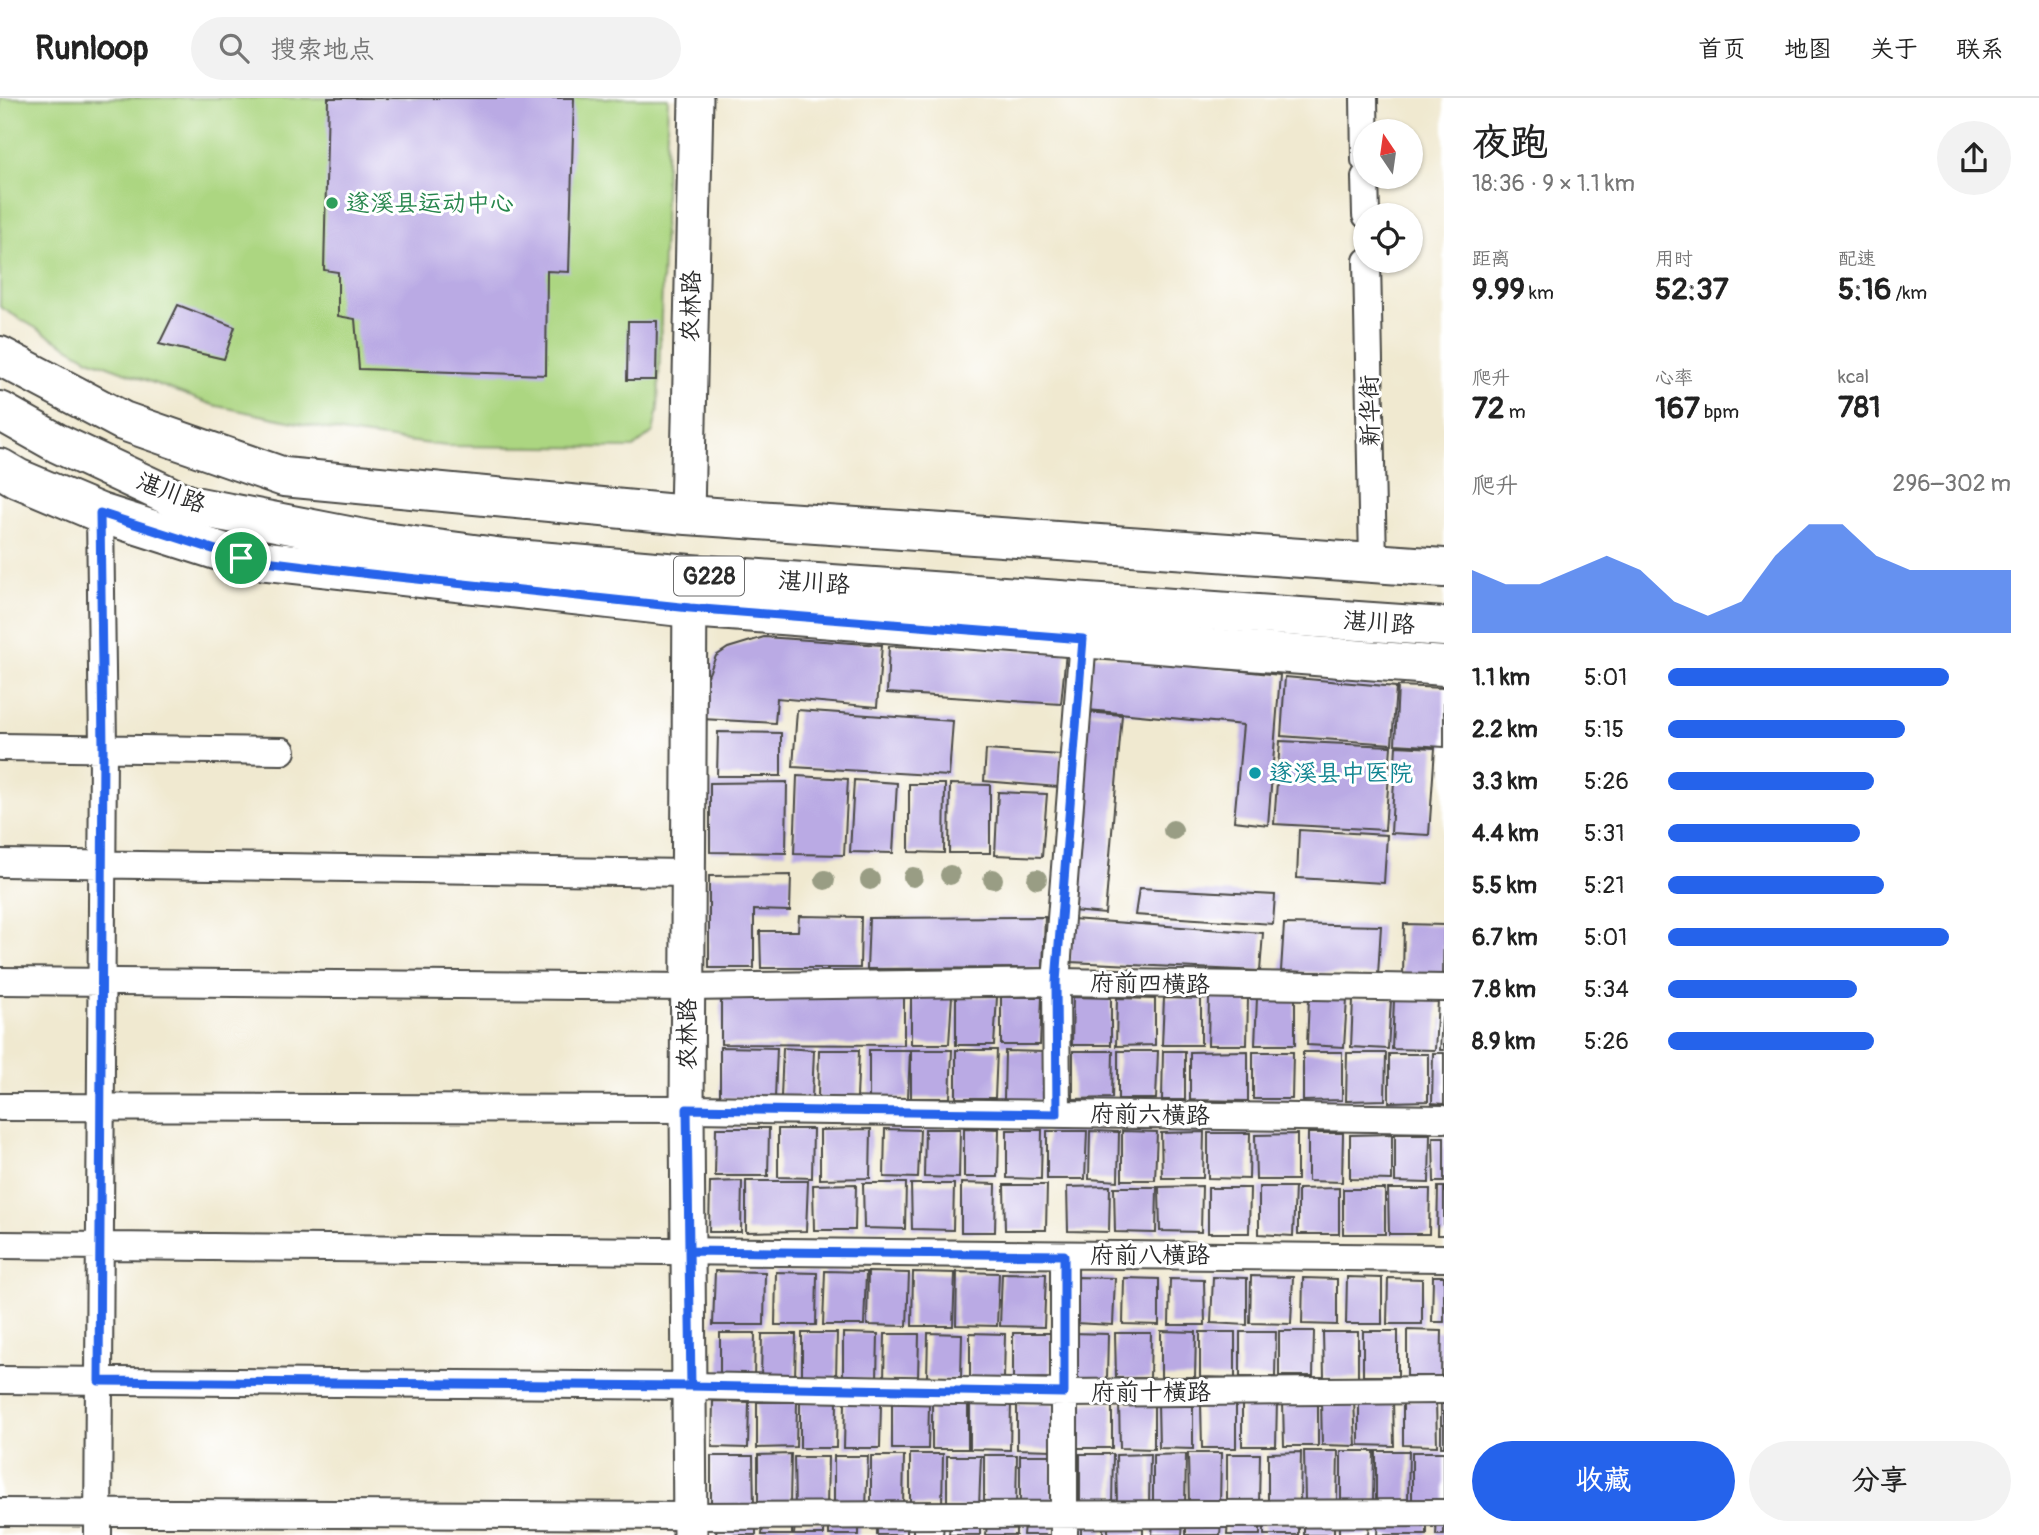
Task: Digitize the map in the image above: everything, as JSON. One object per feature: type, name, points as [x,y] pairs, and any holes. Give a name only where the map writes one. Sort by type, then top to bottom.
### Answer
[{"type":"main road","points":[[0,356],[123,421],[284,477],[687,515],[1444,568]]},
{"type":"main road","name":"湛川路","points":[[0,411],[57,443],[189,505],[369,540],[504,558],[690,591],[1444,627]]},
{"type":"main road","points":[[0,468],[17,478],[100,513],[241,558],[370,574],[690,591],[1083,639],[1444,666]]},
{"type":"street","name":"农林路","points":[[687,515],[696,98]]},
{"type":"street","points":[[1364,98],[1364,119]]},
{"type":"street","name":"新华街","points":[[1367,273],[1373,562]]},
{"type":"street","points":[[98,1524],[103,748],[100,513]]},
{"type":"street","name":"农林路","points":[[690,591],[687,1109],[690,1525]]},
{"type":"street","points":[[1057,1114],[1056,982],[1083,639]]},
{"type":"street","points":[[0,747],[282,751]]},
{"type":"street","points":[[0,863],[688,873]]},
{"type":"street","name":"府前四横路","points":[[0,981],[688,987],[1056,982],[1444,988]]},
{"type":"street","name":"府前六横路","points":[[0,1107],[687,1109],[1444,1119]]},
{"type":"street","name":"府前八横路","points":[[0,1245],[1444,1258]]},
{"type":"street","points":[[1064,1255],[1064,1525]]},
{"type":"street","name":"府前十横路","points":[[0,1380],[691,1386],[1064,1393],[1444,1390]]},
{"type":"street","points":[[0,1512],[98,1524],[690,1525],[1064,1525],[1444,1513]]},
{"type":"green space","name":"遂溪县运动中心","points":[[0,98],[668,98],[658,409],[653,432],[633,448],[446,446],[346,433],[213,405],[89,359],[0,307]]},
{"type":"building","points":[[328,98],[574,98],[569,272],[547,271],[546,375],[359,369],[355,319],[338,316],[338,272],[324,270]]},
{"type":"building","points":[[178,305],[235,327],[224,359],[159,344]]},
{"type":"building","points":[[628,321],[657,321],[656,380],[627,380]]},
{"type":"building","points":[[764,637],[882,645],[877,707],[777,698],[775,723],[702,719],[706,681],[716,656],[728,648]]},
{"type":"building","points":[[889,646],[1066,652],[1061,704],[887,693]]},
{"type":"building","name":"遂溪县中医院","points":[[1092,655],[1280,675],[1268,825],[1234,821],[1243,725],[1088,710]]},
{"type":"building","points":[[1285,677],[1396,687],[1392,744],[1281,736]]},
{"type":"building","points":[[1398,686],[1444,688],[1444,747],[1395,744]]},
{"type":"building","points":[[797,710],[953,721],[949,776],[793,767]]},
{"type":"building","points":[[1087,712],[1122,715],[1105,914],[1073,911]]},
{"type":"building","points":[[718,732],[781,733],[781,776],[717,776]]},
{"type":"building","points":[[1280,741],[1391,746],[1385,830],[1274,824]]},
{"type":"building","points":[[1396,746],[1435,748],[1429,835],[1391,833]]},
{"type":"building","points":[[986,750],[1061,755],[1058,787],[984,781]]},
{"type":"building","points":[[797,776],[848,779],[844,855],[794,854]]},
{"type":"building","points":[[854,780],[897,783],[893,853],[850,852]]},
{"type":"building","points":[[787,782],[786,853],[710,852],[710,783]]},
{"type":"building","points":[[909,784],[945,784],[944,853],[909,852]]},
{"type":"building","points":[[950,784],[990,785],[990,853],[949,853]]},
{"type":"building","points":[[998,792],[1047,794],[1042,857],[995,855]]},
{"type":"building","points":[[1299,830],[1387,835],[1384,883],[1297,878]]},
{"type":"building","points":[[791,875],[790,911],[754,910],[754,968],[709,968],[709,876]]},
{"type":"building","points":[[1139,888],[1275,895],[1273,924],[1135,915]]},
{"type":"building","points":[[799,916],[861,917],[860,968],[761,968],[760,931],[798,931]]},
{"type":"building","points":[[1045,917],[1043,968],[867,969],[869,918]]},
{"type":"building","points":[[1072,919],[1263,933],[1260,971],[1070,962]]},
{"type":"building","points":[[1284,924],[1381,926],[1378,975],[1281,971]]},
{"type":"building","points":[[1404,924],[1444,925],[1443,978],[1403,977]]},
{"type":"building","points":[[904,994],[904,1045],[721,1044],[721,996]]},
{"type":"building","points":[[911,996],[952,996],[949,1044],[911,1044]]},
{"type":"building","points":[[956,997],[997,997],[994,1045],[956,1045]]},
{"type":"building","points":[[1001,997],[1042,997],[1040,1045],[1001,1045]]},
{"type":"building","points":[[1073,997],[1111,998],[1111,1045],[1072,1045]]},
{"type":"building","points":[[1209,997],[1248,998],[1247,1045],[1208,1045]]},
{"type":"building","points":[[1117,998],[1155,999],[1155,1045],[1116,1046]]},
{"type":"building","points":[[1164,998],[1201,999],[1201,1045],[1162,1045]]},
{"type":"building","points":[[1257,998],[1295,998],[1295,1045],[1255,1045]]},
{"type":"building","points":[[1309,998],[1347,999],[1344,1047],[1307,1045]]},
{"type":"building","points":[[1353,1000],[1391,1000],[1388,1049],[1351,1047]]},
{"type":"building","points":[[1394,1000],[1438,1001],[1435,1050],[1392,1049]]},
{"type":"building","points":[[1442,1018],[1444,1050],[1440,1050]]},
{"type":"building","points":[[720,1047],[777,1048],[775,1098],[720,1098]]},
{"type":"building","points":[[783,1048],[814,1050],[812,1098],[781,1097]]},
{"type":"building","points":[[819,1050],[859,1050],[857,1098],[818,1098]]},
{"type":"building","points":[[869,1050],[910,1050],[908,1098],[869,1098]]},
{"type":"building","points":[[911,1050],[952,1050],[950,1098],[911,1098]]},
{"type":"building","points":[[956,1050],[997,1050],[995,1098],[956,1098]]},
{"type":"building","points":[[1005,1051],[1045,1052],[1043,1100],[1004,1100]]},
{"type":"building","points":[[1073,1051],[1113,1051],[1112,1098],[1073,1099]]},
{"type":"building","points":[[1118,1051],[1158,1051],[1156,1099],[1118,1099]]},
{"type":"building","points":[[1163,1051],[1185,1051],[1185,1100],[1162,1100]]},
{"type":"building","points":[[1248,1051],[1248,1101],[1190,1100],[1190,1052]]},
{"type":"building","points":[[1253,1052],[1293,1052],[1292,1099],[1253,1099]]},
{"type":"building","points":[[1303,1052],[1342,1052],[1342,1100],[1303,1101]]},
{"type":"building","points":[[1347,1053],[1386,1053],[1385,1100],[1346,1101]]},
{"type":"building","points":[[1433,1053],[1444,1053],[1444,1104],[1432,1103]]},
{"type":"building","points":[[1389,1054],[1428,1054],[1428,1101],[1389,1102]]},
{"type":"building","points":[[716,1128],[769,1128],[768,1176],[715,1176]]},
{"type":"building","points":[[964,1128],[999,1129],[998,1177],[964,1177]]},
{"type":"building","points":[[778,1129],[813,1129],[812,1178],[778,1177]]},
{"type":"building","points":[[871,1129],[870,1178],[820,1179],[820,1130]]},
{"type":"building","points":[[885,1129],[920,1130],[918,1178],[884,1177]]},
{"type":"building","points":[[925,1129],[960,1129],[959,1178],[924,1177]]},
{"type":"building","points":[[1007,1130],[1042,1130],[1041,1179],[1007,1178]]},
{"type":"building","points":[[1047,1131],[1087,1131],[1085,1179],[1047,1179]]},
{"type":"building","points":[[1090,1131],[1119,1132],[1118,1181],[1089,1179]]},
{"type":"building","points":[[1122,1131],[1157,1132],[1155,1180],[1122,1180]]},
{"type":"building","points":[[1204,1132],[1203,1178],[1162,1178],[1161,1133]]},
{"type":"building","points":[[1208,1133],[1250,1133],[1249,1179],[1208,1178]]},
{"type":"building","points":[[1308,1133],[1343,1133],[1342,1182],[1308,1181]]},
{"type":"building","points":[[1297,1134],[1297,1180],[1256,1180],[1255,1135]]},
{"type":"building","points":[[1392,1134],[1392,1180],[1350,1179],[1350,1135]]},
{"type":"building","points":[[1395,1134],[1430,1134],[1429,1183],[1395,1182]]},
{"type":"building","points":[[1433,1137],[1444,1137],[1444,1182],[1434,1182]]},
{"type":"building","points":[[742,1181],[741,1232],[709,1232],[710,1182]]},
{"type":"building","points":[[746,1181],[808,1181],[806,1231],[746,1232]]},
{"type":"building","points":[[863,1183],[906,1183],[905,1229],[864,1228]]},
{"type":"building","points":[[961,1183],[996,1184],[995,1232],[961,1232]]},
{"type":"building","points":[[856,1184],[855,1230],[814,1230],[813,1185]]},
{"type":"building","points":[[911,1184],[954,1184],[953,1230],[912,1229]]},
{"type":"building","points":[[1004,1185],[1047,1185],[1046,1230],[1005,1230]]},
{"type":"building","points":[[1110,1186],[1109,1232],[1068,1231],[1067,1187]]},
{"type":"building","points":[[1202,1186],[1201,1232],[1160,1231],[1159,1187]]},
{"type":"building","points":[[1114,1187],[1157,1187],[1156,1233],[1115,1232]]},
{"type":"building","points":[[1259,1187],[1295,1187],[1293,1236],[1259,1234]]},
{"type":"building","points":[[1438,1187],[1444,1187],[1444,1235],[1437,1235]]},
{"type":"building","points":[[1208,1188],[1250,1188],[1249,1233],[1208,1233]]},
{"type":"building","points":[[1339,1188],[1339,1234],[1298,1234],[1298,1189]]},
{"type":"building","points":[[1343,1189],[1385,1189],[1385,1234],[1343,1234]]},
{"type":"building","points":[[1388,1189],[1430,1189],[1429,1234],[1389,1234]]},
{"type":"building","points":[[715,1271],[765,1272],[764,1325],[713,1325]]},
{"type":"building","points":[[825,1271],[866,1272],[864,1325],[823,1325]]},
{"type":"building","points":[[776,1272],[817,1273],[816,1325],[775,1325]]},
{"type":"building","points":[[868,1272],[909,1273],[907,1326],[867,1325]]},
{"type":"building","points":[[913,1272],[955,1273],[953,1326],[912,1326]]},
{"type":"building","points":[[957,1272],[999,1273],[997,1326],[956,1325]]},
{"type":"building","points":[[1002,1273],[1046,1274],[1044,1327],[1000,1326]]},
{"type":"building","points":[[1251,1276],[1293,1277],[1291,1324],[1250,1323]]},
{"type":"building","points":[[1433,1276],[1444,1276],[1444,1322],[1432,1322]]},
{"type":"building","points":[[1076,1277],[1115,1278],[1113,1325],[1075,1323]]},
{"type":"building","points":[[1213,1277],[1247,1278],[1247,1325],[1211,1323]]},
{"type":"building","points":[[1347,1277],[1382,1278],[1382,1324],[1346,1324]]},
{"type":"building","points":[[1124,1278],[1159,1279],[1159,1325],[1123,1324]]},
{"type":"building","points":[[1303,1278],[1337,1279],[1337,1325],[1302,1324]]},
{"type":"building","points":[[1388,1278],[1422,1279],[1422,1324],[1387,1324]]},
{"type":"building","points":[[1170,1279],[1204,1280],[1205,1325],[1169,1325]]},
{"type":"building","points":[[1407,1330],[1442,1331],[1441,1376],[1407,1376]]},
{"type":"building","points":[[1161,1331],[1196,1332],[1195,1377],[1161,1377]]},
{"type":"building","points":[[1279,1331],[1314,1331],[1313,1376],[1279,1376]]},
{"type":"building","points":[[1363,1331],[1398,1331],[1398,1376],[1363,1376]]},
{"type":"building","points":[[1200,1332],[1235,1332],[1235,1378],[1200,1377]]},
{"type":"building","points":[[1240,1332],[1276,1332],[1275,1377],[1240,1377]]},
{"type":"building","points":[[1323,1332],[1358,1332],[1358,1378],[1324,1377]]},
{"type":"building","points":[[720,1333],[755,1333],[754,1379],[720,1378]]},
{"type":"building","points":[[802,1333],[837,1333],[836,1379],[802,1378]]},
{"type":"building","points":[[843,1333],[878,1334],[877,1379],[843,1379]]},
{"type":"building","points":[[928,1333],[962,1334],[961,1379],[927,1378]]},
{"type":"building","points":[[970,1333],[1005,1334],[1004,1379],[970,1379]]},
{"type":"building","points":[[1013,1333],[1051,1333],[1050,1378],[1013,1379]]},
{"type":"building","points":[[1072,1333],[1108,1334],[1107,1379],[1073,1379]]},
{"type":"building","points":[[1115,1333],[1151,1333],[1150,1378],[1116,1378]]},
{"type":"building","points":[[762,1334],[796,1334],[795,1379],[761,1379]]},
{"type":"building","points":[[885,1334],[919,1334],[918,1379],[884,1379]]},
{"type":"building","points":[[1393,1399],[1394,1446],[1359,1445],[1359,1400]]},
{"type":"building","points":[[1277,1400],[1276,1446],[1242,1446],[1242,1401]]},
{"type":"building","points":[[1321,1400],[1354,1400],[1356,1446],[1322,1445]]},
{"type":"building","points":[[1436,1400],[1437,1446],[1403,1445],[1403,1401]]},
{"type":"building","points":[[713,1401],[749,1402],[748,1448],[712,1447]]},
{"type":"building","points":[[1283,1401],[1318,1401],[1318,1446],[1284,1446]]},
{"type":"building","points":[[757,1402],[797,1402],[796,1447],[757,1448]]},
{"type":"building","points":[[800,1402],[837,1402],[836,1448],[800,1448]]},
{"type":"building","points":[[845,1402],[881,1403],[880,1448],[844,1448]]},
{"type":"building","points":[[1236,1402],[1236,1448],[1202,1448],[1201,1403]]},
{"type":"building","points":[[1441,1402],[1444,1402],[1444,1447],[1441,1447]]},
{"type":"building","points":[[892,1403],[929,1404],[928,1449],[892,1449]]},
{"type":"building","points":[[932,1403],[968,1404],[968,1449],[932,1449]]},
{"type":"building","points":[[970,1403],[1011,1403],[1010,1450],[970,1449]]},
{"type":"building","points":[[1077,1403],[1112,1403],[1112,1448],[1078,1448]]},
{"type":"building","points":[[1119,1403],[1154,1403],[1154,1449],[1120,1448]]},
{"type":"building","points":[[1158,1403],[1193,1403],[1193,1449],[1159,1448]]},
{"type":"building","points":[[1017,1404],[1054,1404],[1053,1450],[1017,1449]]},
{"type":"building","points":[[1304,1451],[1338,1451],[1337,1502],[1305,1502]]},
{"type":"building","points":[[1341,1451],[1374,1451],[1373,1502],[1341,1502]]},
{"type":"building","points":[[1376,1451],[1409,1451],[1408,1502],[1376,1502]]},
{"type":"building","points":[[1301,1452],[1300,1504],[1268,1503],[1268,1453]]},
{"type":"building","points":[[1412,1452],[1444,1452],[1444,1504],[1412,1503]]},
{"type":"building","points":[[1188,1453],[1221,1453],[1220,1505],[1189,1504]]},
{"type":"building","points":[[791,1454],[790,1506],[758,1506],[758,1455]]},
{"type":"building","points":[[910,1454],[943,1454],[942,1506],[910,1505]]},
{"type":"building","points":[[1080,1454],[1113,1454],[1112,1506],[1080,1505]]},
{"type":"building","points":[[1150,1454],[1149,1506],[1117,1505],[1116,1455]]},
{"type":"building","points":[[1186,1454],[1185,1506],[1153,1505],[1153,1455]]},
{"type":"building","points":[[1227,1454],[1260,1454],[1259,1505],[1227,1505]]},
{"type":"building","points":[[984,1455],[1017,1455],[1016,1506],[984,1506]]},
{"type":"building","points":[[1020,1455],[1053,1455],[1052,1507],[1020,1506]]},
{"type":"building","points":[[711,1456],[753,1456],[754,1507],[711,1507]]},
{"type":"building","points":[[834,1456],[868,1456],[866,1507],[834,1507]]},
{"type":"building","points":[[871,1456],[904,1456],[903,1507],[871,1507]]},
{"type":"building","points":[[947,1456],[981,1456],[979,1507],[947,1507]]},
{"type":"building","points":[[794,1457],[828,1457],[827,1508],[795,1508]]},
{"type":"building","points":[[1437,1519],[1444,1519],[1444,1535],[1436,1535]]},
{"type":"building","points":[[1378,1520],[1427,1521],[1427,1535],[1377,1535]]},
{"type":"building","points":[[1228,1521],[1260,1522],[1260,1535],[1227,1535]]},
{"type":"building","points":[[1339,1521],[1369,1521],[1368,1535],[1339,1535]]},
{"type":"building","points":[[1299,1522],[1299,1535],[1264,1535],[1264,1523]]},
{"type":"building","points":[[1304,1522],[1334,1522],[1334,1535],[1304,1535]]},
{"type":"building","points":[[756,1523],[756,1535],[716,1535],[717,1524]]},
{"type":"building","points":[[795,1523],[824,1523],[824,1535],[794,1535]]},
{"type":"building","points":[[829,1523],[859,1523],[859,1535],[829,1535]]},
{"type":"building","points":[[1081,1523],[1103,1523],[1103,1535],[1081,1535]]},
{"type":"building","points":[[1108,1523],[1143,1523],[1143,1535],[1108,1535]]},
{"type":"building","points":[[1153,1523],[1183,1523],[1182,1535],[1152,1535]]},
{"type":"building","points":[[1186,1523],[1221,1523],[1220,1535],[1186,1535]]},
{"type":"building","points":[[763,1524],[792,1524],[792,1535],[762,1535]]},
{"type":"building","points":[[877,1524],[907,1525],[907,1535],[877,1535]]},
{"type":"building","points":[[913,1524],[944,1525],[943,1535],[913,1535]]},
{"type":"building","points":[[950,1524],[980,1524],[980,1535],[949,1535]]},
{"type":"building","points":[[987,1524],[1016,1524],[1016,1535],[986,1535]]},
{"type":"building","points":[[1024,1524],[1053,1525],[1053,1535],[1023,1535]]},
{"type":"place","name":"遂溪县运动中心","points":[[332,203]]},
{"type":"place","name":"遂溪县中医院","points":[[1255,773]]},
{"type":"route","points":[[241,558],[100,513],[103,748],[99,1381],[691,1386],[689,1251],[1064,1255],[1064,1393],[691,1386],[688,1180],[687,1109],[1057,1114],[1056,982],[1083,639],[690,608],[241,558]]}]
